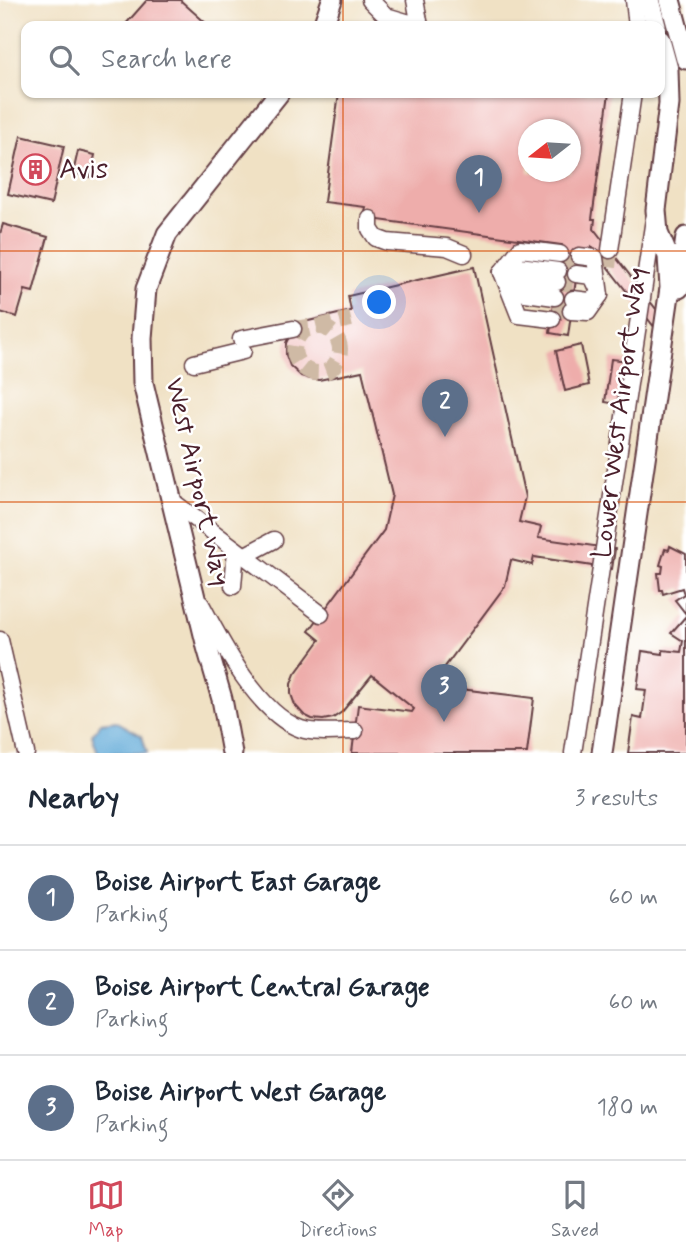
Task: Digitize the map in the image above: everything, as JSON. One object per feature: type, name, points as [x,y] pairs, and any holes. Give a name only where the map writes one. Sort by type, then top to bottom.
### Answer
[{"type":"main road","points":[[325,21],[332,0]]},
{"type":"main road","points":[[649,0],[655,21]]},
{"type":"main road","points":[[670,0],[686,59]]},
{"type":"main road","name":"Lower West Airport Way","points":[[603,753],[670,288],[668,256],[658,233],[656,210],[669,104],[665,58]]},
{"type":"main road","name":"West Airport Way","points":[[232,753],[222,699],[143,383],[142,338],[146,289],[167,234],[275,98]]},
{"type":"main road","points":[[615,753],[686,237]]},
{"type":"main road","points":[[222,699],[241,753]]},
{"type":"street","points":[[370,0],[386,16],[403,21]]},
{"type":"street","points":[[415,0],[419,21]]},
{"type":"street","points":[[634,0],[637,21]]},
{"type":"street","points":[[610,250],[632,98]]},
{"type":"street","points":[[573,753],[656,210]]},
{"type":"street","points":[[370,219],[370,229],[376,238],[387,242],[447,247],[464,254]]},
{"type":"street","points":[[502,272],[520,249],[556,285]]},
{"type":"street","points":[[600,295],[595,258],[575,287],[584,323],[600,295],[608,267]]},
{"type":"street","points":[[502,272],[556,285]]},
{"type":"street","points":[[502,272],[518,304],[556,285]]},
{"type":"street","points":[[575,287],[588,286],[600,295]]},
{"type":"street","points":[[194,363],[293,329]]},
{"type":"street","points":[[172,501],[321,614]]},
{"type":"street","points":[[246,558],[274,540]]},
{"type":"street","points":[[192,586],[234,664],[265,702],[290,723],[302,729],[355,731]]},
{"type":"street","points":[[0,640],[26,753]]},
{"type":"water","points":[[116,721],[142,736],[147,753],[98,753],[92,735],[101,723]]},
{"type":"building","points":[[147,0],[180,0],[204,21],[128,21]]},
{"type":"building","points":[[338,98],[608,98],[592,219],[595,219],[594,229],[659,313],[655,328],[592,247],[591,253],[580,251],[568,336],[550,333],[562,245],[364,218],[366,207],[324,202]]},
{"type":"building","name":"Avis","points":[[21,136],[64,146],[51,204],[8,194]]},
{"type":"building","points":[[78,151],[95,155],[90,177],[73,173]]},
{"type":"building","points":[[3,224],[48,237],[33,292],[25,290],[17,317],[0,312],[0,234]]},
{"type":"building","points":[[474,267],[525,497],[519,522],[541,527],[538,538],[615,549],[612,569],[534,557],[532,565],[511,560],[505,586],[433,683],[436,686],[534,698],[527,753],[352,753],[358,705],[412,712],[414,709],[372,675],[342,712],[333,718],[312,719],[295,705],[291,684],[295,674],[320,640],[309,631],[384,530],[392,495],[362,371],[319,380],[301,376],[290,366],[286,343],[293,329],[300,323],[351,311],[348,296]]},
{"type":"building","points":[[581,345],[589,385],[565,391],[556,351]]},
{"type":"building","points":[[611,359],[629,361],[623,405],[605,402]]},
{"type":"building","points":[[670,546],[686,554],[686,614],[675,600],[684,594],[682,588],[663,594],[660,590],[658,573],[662,573],[663,566],[660,565],[665,549],[669,550]]},
{"type":"building","points":[[686,616],[686,753],[628,753],[633,717],[642,719],[646,690],[637,689],[642,651],[663,654],[663,650],[681,652],[683,641],[671,633]]},
{"type":"tunnel","points":[[608,267],[610,250]]},
{"type":"tunnel","points":[[559,263],[577,265]]},
{"type":"tunnel","points":[[557,282],[575,284]]},
{"type":"tunnel","points":[[553,308],[571,311]]},
{"type":"tunnel","points":[[293,329],[311,327],[318,327],[321,327],[335,335],[340,350],[339,356],[330,369],[321,373],[303,368],[294,351],[296,341],[304,330],[351,319]]},
{"type":"place","name":"Avis","points":[[36,170]]},
{"type":"place","name":"Boise Airport East Garage","points":[[479,213]]},
{"type":"place","name":"Boise Airport Central Garage","points":[[445,437]]},
{"type":"place","name":"Boise Airport West Garage","points":[[444,722]]}]
